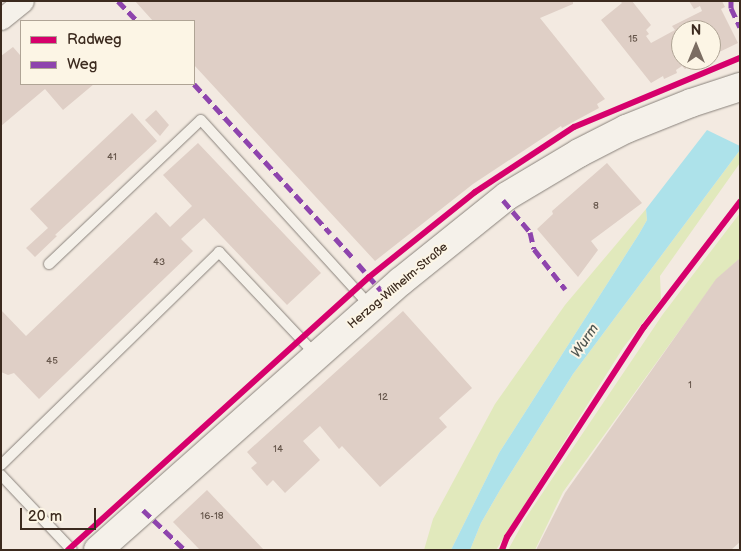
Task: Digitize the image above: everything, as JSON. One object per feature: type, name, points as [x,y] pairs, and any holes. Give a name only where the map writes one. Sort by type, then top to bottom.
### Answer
[{"type":"street","points":[[1,19],[23,1]]},
{"type":"street","name":"Herzog-Wilhelm-Straße","points":[[98,550],[371,307],[507,196],[571,158],[643,122],[740,87]]},
{"type":"lane","points":[[49,264],[201,120],[371,307]]},
{"type":"lane","points":[[1,465],[219,252],[316,355]]},
{"type":"lane","points":[[1,475],[72,550]]},
{"type":"green space","points":[[740,150],[740,163],[660,276],[661,299],[623,348],[496,550],[470,550],[481,523],[500,490],[573,374]]},
{"type":"green space","points":[[646,209],[647,220],[639,234],[499,453],[451,550],[424,550],[433,519],[495,404],[565,305]]},
{"type":"green space","points":[[740,213],[740,258],[716,280],[563,492],[535,550],[508,550],[525,519],[663,314]]},
{"type":"water","name":"Wurm","points":[[707,130],[740,146],[740,150],[573,374],[500,490],[481,523],[470,550],[451,550],[499,453],[639,234],[647,220],[646,209]]},
{"type":"building","points":[[135,1],[573,1],[573,4],[540,18],[605,99],[597,104],[599,108],[562,128],[561,126],[473,184],[375,261],[195,66],[195,20],[152,20]]},
{"type":"building","points":[[620,1],[632,1],[651,25],[646,30],[649,34],[646,36],[651,43],[671,32],[671,70],[676,70],[677,73],[664,79],[663,76],[651,83],[601,20],[622,3]]},
{"type":"building","points":[[689,1],[722,1],[725,7],[721,9],[738,43],[721,51],[721,20],[684,20],[702,11],[700,6],[694,9]]},
{"type":"building","points":[[13,47],[20,55],[20,85],[93,85],[63,110],[45,89],[1,126],[1,56]]},
{"type":"building","points":[[156,110],[169,125],[160,136],[145,120]]},
{"type":"building","points":[[132,113],[157,141],[55,235],[57,236],[35,257],[26,248],[48,228],[30,209]]},
{"type":"building","points":[[198,143],[321,273],[287,305],[204,218],[181,239],[193,251],[39,399],[14,373],[8,375],[1,372],[1,310],[26,336],[156,212],[170,227],[192,206],[163,175]]},
{"type":"building","points":[[607,163],[642,203],[591,241],[598,250],[578,277],[537,229],[553,214],[552,211]]},
{"type":"building","points":[[740,258],[740,542],[731,550],[536,550],[565,493],[716,279]]},
{"type":"building","points":[[403,311],[472,388],[439,418],[447,427],[380,487],[342,446],[339,449],[320,426],[303,441],[320,460],[285,493],[273,480],[267,486],[251,468],[257,463],[247,452]]},
{"type":"building","points":[[207,490],[264,550],[200,550],[173,522]]},
{"type":"marked path","points":[[118,1],[136,20]]},
{"type":"marked path","points":[[731,1],[731,8],[740,27]]},
{"type":"marked path","points":[[195,85],[330,233]]},
{"type":"marked path","points":[[503,200],[530,232],[534,249],[565,289]]},
{"type":"marked path","points":[[335,238],[352,257]]},
{"type":"marked path","points":[[358,264],[385,295]]},
{"type":"marked path","points":[[143,510],[185,550]]},
{"type":"cycle path","points":[[68,550],[369,277],[475,192],[574,127],[740,58]]},
{"type":"cycle path","points":[[502,550],[507,537],[644,327],[740,202]]}]
